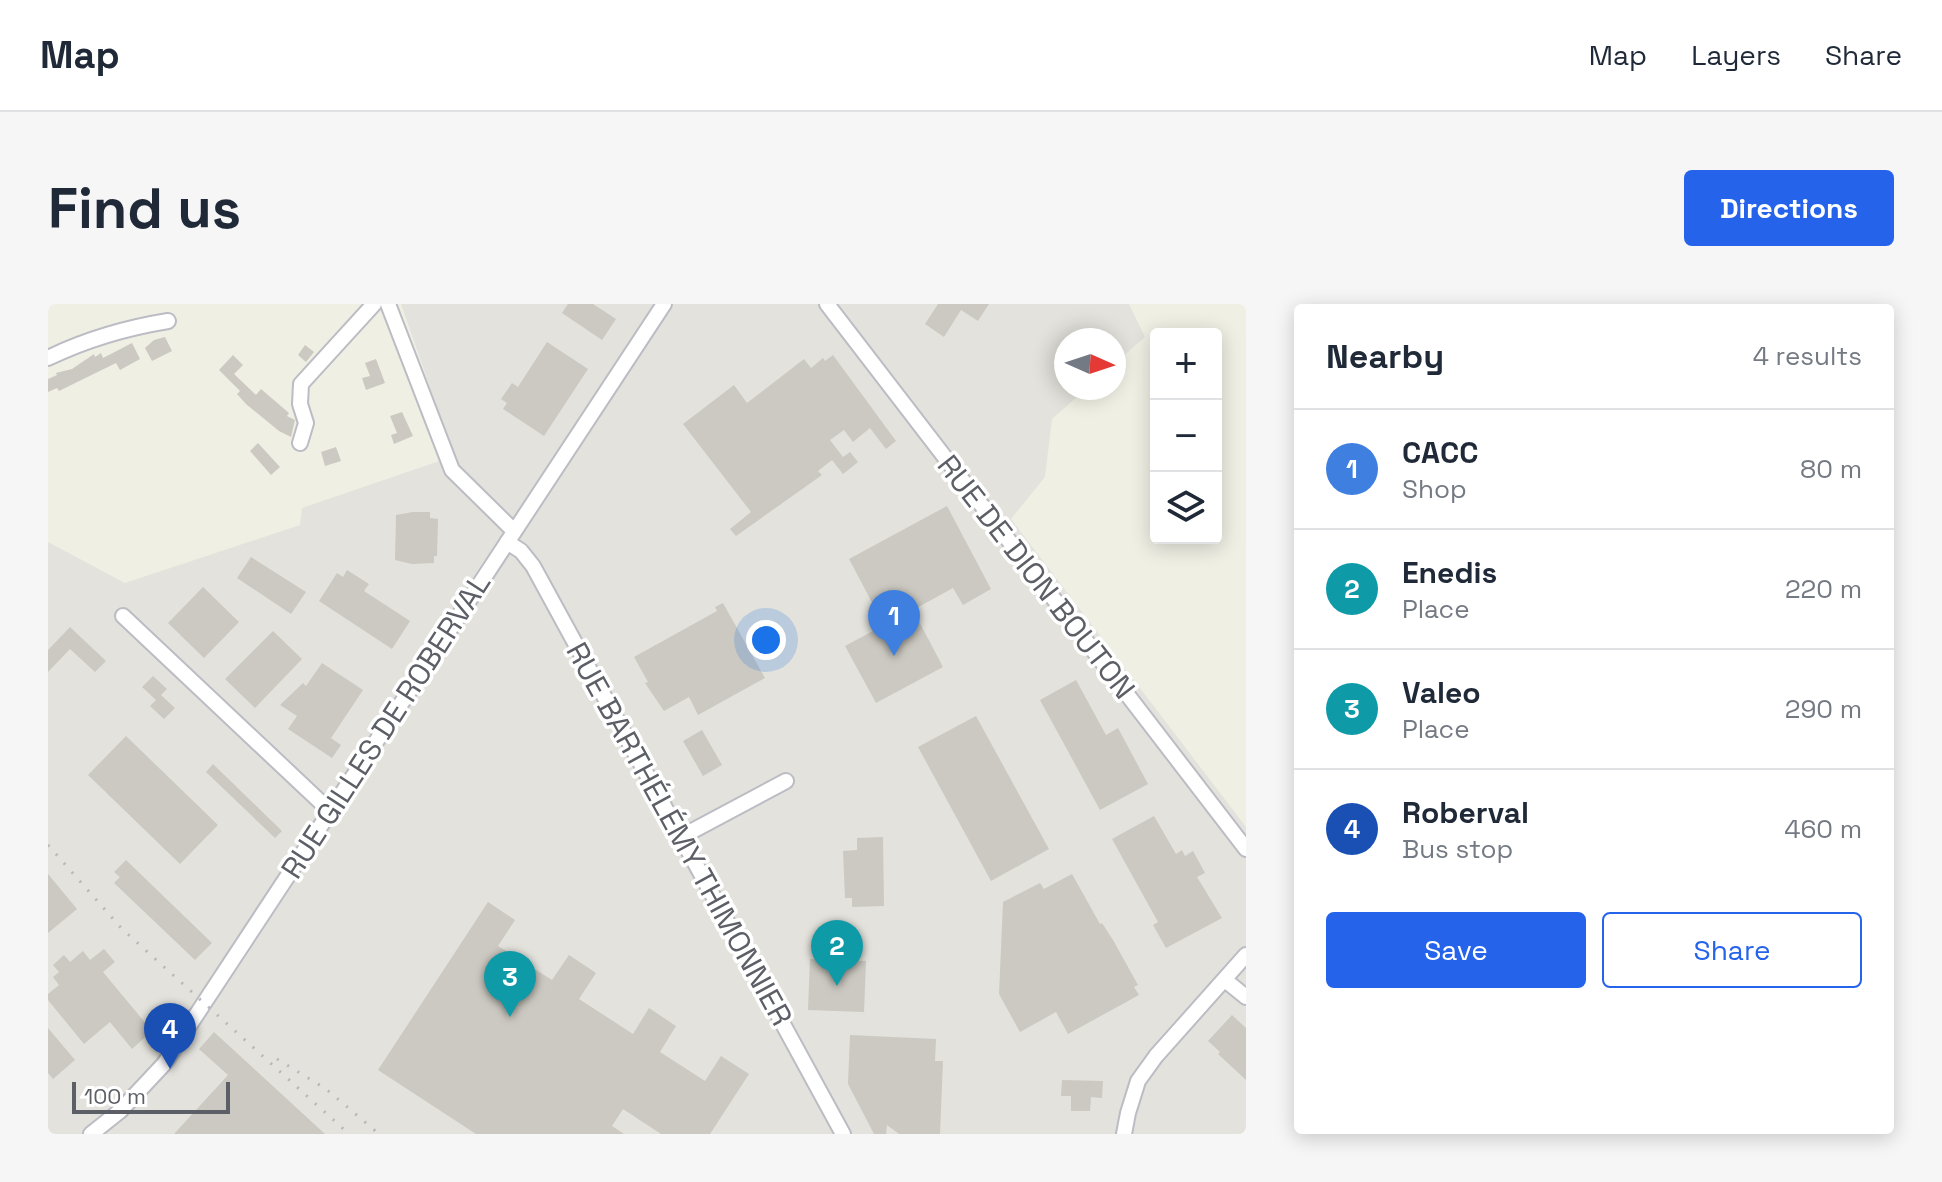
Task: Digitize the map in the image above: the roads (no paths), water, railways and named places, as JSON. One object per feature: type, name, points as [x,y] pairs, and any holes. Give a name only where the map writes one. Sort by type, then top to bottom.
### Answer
[{"type":"street","points":[[300,443],[306,423],[300,404],[301,384],[374,304]]},
{"type":"street","name":"RUE BARTHÉLÉMY THIMONNIER","points":[[388,304],[452,470],[511,536],[533,566],[843,1134]]},
{"type":"street","name":"RUE GILLES DE ROBERVAL","points":[[91,1134],[120,1111],[164,1064],[664,304]]},
{"type":"street","name":"RUE DE DION BOUTON","points":[[827,304],[1246,849]]},
{"type":"street","points":[[48,358],[125,328],[168,321]]},
{"type":"street","points":[[123,616],[330,811]]},
{"type":"street","points":[[681,837],[786,781]]},
{"type":"street","points":[[1124,1134],[1138,1081],[1156,1056],[1246,955]]},
{"type":"street","points":[[1225,980],[1246,997]]},
{"type":"railway","points":[[48,845],[121,928],[349,1134]]},
{"type":"railway","points":[[277,1059],[326,1089],[379,1134]]},
{"type":"place","name":"CACC","points":[[894,656]]},
{"type":"place","name":"Enedis","points":[[837,986]]},
{"type":"place","name":"Valeo","points":[[510,1017]]},
{"type":"place","name":"Roberval","points":[[170,1069]]}]
